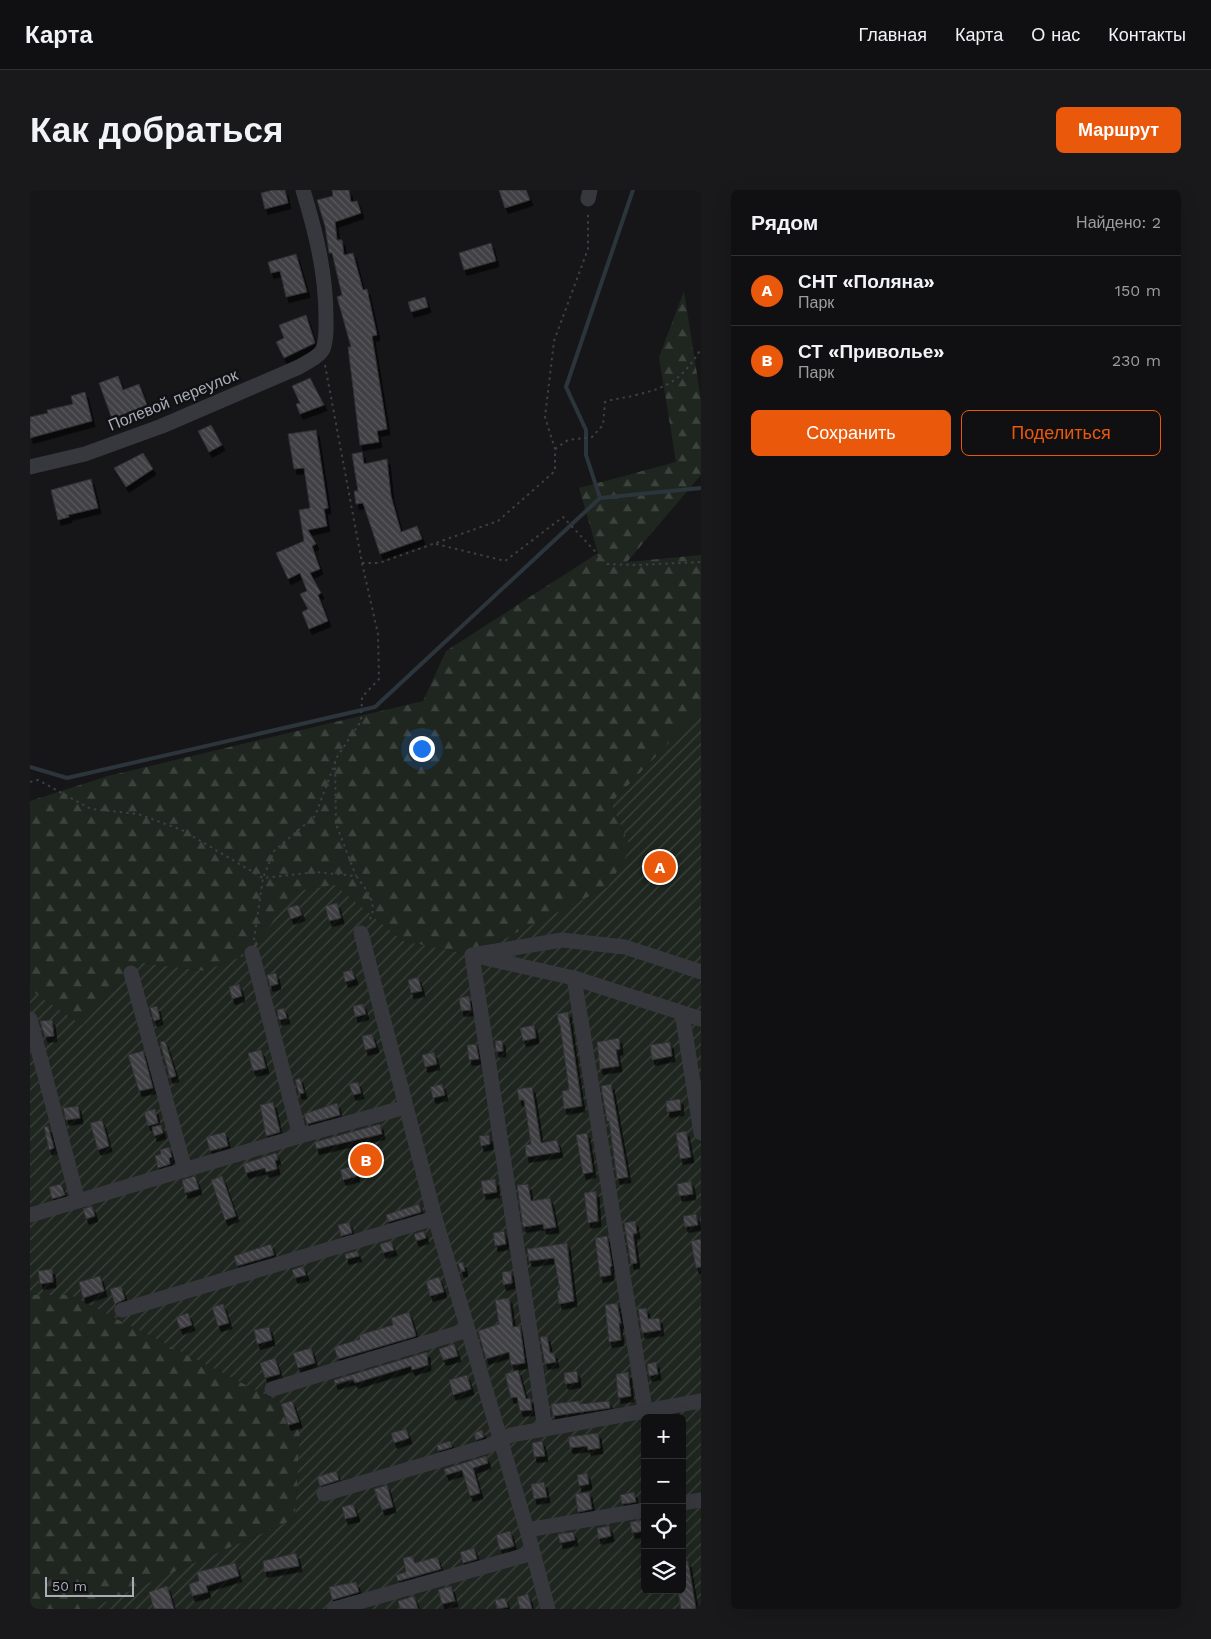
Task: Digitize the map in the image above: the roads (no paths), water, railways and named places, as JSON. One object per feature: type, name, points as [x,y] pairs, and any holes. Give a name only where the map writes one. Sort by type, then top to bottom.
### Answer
[{"type":"street","name":"Полевой переулок","points":[[30,467],[85,454],[162,426],[299,367],[322,350],[326,337],[326,296],[320,248],[304,190]]},
{"type":"street","points":[[361,933],[435,1218],[527,1530],[548,1609]]},
{"type":"street","points":[[472,955],[562,940],[625,947],[701,972]]},
{"type":"street","points":[[252,953],[300,1136]]},
{"type":"street","points":[[472,955],[574,978],[701,1020]]},
{"type":"street","points":[[472,955],[545,1428]]},
{"type":"street","points":[[131,973],[185,1170]]},
{"type":"street","points":[[574,978],[645,1409]]},
{"type":"street","points":[[682,1013],[701,1133]]},
{"type":"street","points":[[30,1019],[78,1201]]},
{"type":"street","points":[[30,1215],[406,1106]]},
{"type":"street","points":[[122,1310],[435,1218]]},
{"type":"street","points":[[272,1389],[468,1330]]},
{"type":"street","points":[[324,1494],[500,1441],[511,1435],[645,1409],[701,1401]]},
{"type":"street","points":[[686,1502],[701,1500]]},
{"type":"street","points":[[527,1530],[641,1511]]},
{"type":"street","points":[[334,1609],[533,1553]]},
{"type":"waterway","points":[[600,498],[586,455],[586,430],[566,387],[633,190]]},
{"type":"waterway","points":[[30,767],[67,778],[375,707],[600,498],[701,488]]},
{"type":"place","name":"СНТ «Поляна»","points":[[660,867]]},
{"type":"place","name":"СТ «Приволье»","points":[[366,1160]]}]
